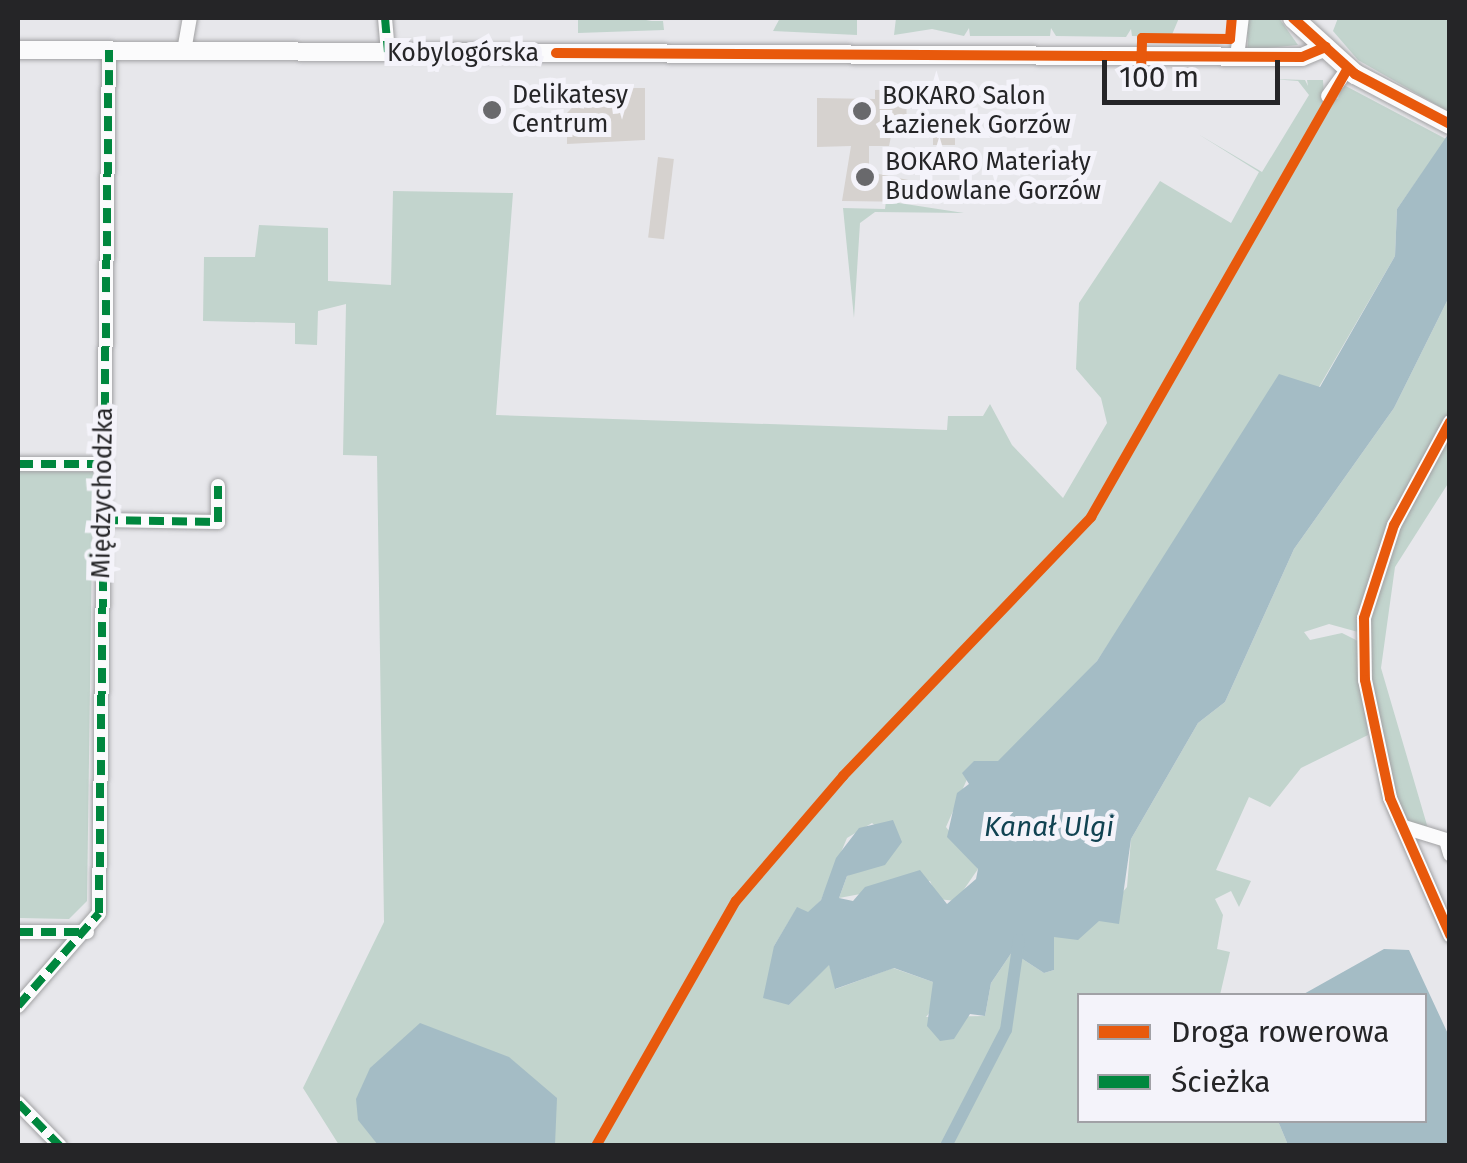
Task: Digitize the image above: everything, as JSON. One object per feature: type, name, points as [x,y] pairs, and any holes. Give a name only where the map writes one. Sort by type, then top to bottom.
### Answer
[{"type":"main road","points":[[1293,18],[1355,73],[1450,124]]},
{"type":"street","points":[[184,51],[190,18]]},
{"type":"street","points":[[385,18],[388,52]]},
{"type":"street","points":[[1238,57],[1242,18]]},
{"type":"street","name":"Kobylogórska","points":[[18,50],[1307,57],[1326,46]]},
{"type":"street","name":"Międzychodzka","points":[[88,932],[100,912],[109,50]]},
{"type":"street","points":[[1328,96],[1355,73]]},
{"type":"street","points":[[1450,422],[1394,525],[1364,618],[1374,735],[1403,827],[1450,936]]},
{"type":"street","points":[[18,464],[103,464]]},
{"type":"street","points":[[103,520],[218,522],[218,486]]},
{"type":"street","points":[[1403,827],[1448,843]]},
{"type":"street","points":[[1420,866],[1448,843]]},
{"type":"street","points":[[18,932],[88,932]]},
{"type":"street","points":[[18,1006],[88,932]]},
{"type":"street","points":[[18,1103],[60,1146]]},
{"type":"shaded area","points":[[578,18],[663,18],[646,21],[663,21],[664,30],[578,33]]},
{"type":"shaded area","points":[[780,18],[857,18],[857,35],[773,31]]},
{"type":"shaded area","points":[[896,18],[1179,18],[1171,37],[1132,36],[1131,29],[1126,37],[1056,36],[1051,28],[1050,36],[970,36],[969,28],[964,36],[932,29],[894,35]]},
{"type":"shaded area","points":[[1247,18],[1279,18],[1298,45],[1248,50]]},
{"type":"shaded area","points":[[1338,18],[1449,18],[1449,112],[1358,60],[1333,31]]},
{"type":"shaded area","points":[[1272,79],[1305,80],[1308,86],[1307,80],[1323,80],[1324,95],[1338,99],[1342,84],[1446,139],[1397,209],[1395,256],[1319,387],[1198,509],[1097,661],[1046,719],[998,762],[975,761],[946,827],[978,869],[956,901],[938,899],[930,881],[839,898],[847,876],[887,857],[895,842],[872,823],[847,838],[821,900],[808,913],[797,908],[774,946],[789,1005],[829,964],[836,989],[893,968],[933,982],[934,1007],[926,1017],[985,1016],[991,983],[1012,952],[1044,973],[1054,970],[1054,937],[1099,920],[1127,887],[1131,839],[1198,723],[1225,702],[1294,549],[1394,408],[1449,297],[1449,412],[1384,539],[1358,632],[1329,624],[1304,632],[1310,640],[1342,633],[1358,641],[1368,735],[1301,768],[1270,807],[1249,797],[1216,870],[1251,881],[1239,907],[1231,891],[1215,899],[1223,915],[1217,949],[1230,952],[1220,993],[1077,993],[1077,1123],[1279,1123],[1288,1145],[339,1145],[303,1088],[384,922],[377,456],[343,455],[346,304],[318,311],[317,345],[295,344],[295,323],[203,321],[204,257],[255,257],[259,225],[328,228],[328,281],[391,285],[393,191],[513,193],[496,415],[947,430],[948,416],[983,416],[990,404],[1012,445],[1063,498],[1107,423],[1101,398],[1076,369],[1079,303],[1160,181],[1231,223],[1259,172],[1198,134],[1262,172],[1309,95],[1298,81]]},
{"type":"shaded area","points":[[886,201],[964,213],[875,212],[860,223],[854,318],[843,208],[885,209]]},
{"type":"shaded area","points":[[1449,433],[1449,482],[1395,567],[1381,668],[1429,832],[1407,827],[1390,798],[1373,713],[1369,625],[1390,545]]},
{"type":"shaded area","points":[[18,471],[93,472],[87,901],[69,919],[18,918]]},
{"type":"water","name":"Kanał Ulgi","points":[[1449,133],[1449,297],[1394,408],[1294,549],[1225,702],[1198,723],[1131,839],[1119,924],[1099,921],[1078,940],[1054,937],[1054,970],[1044,973],[1012,952],[991,983],[985,1016],[970,1014],[954,1039],[940,1041],[927,1026],[933,982],[894,968],[835,989],[829,965],[789,1005],[763,998],[774,946],[797,907],[808,912],[821,900],[836,858],[859,828],[893,820],[902,842],[885,865],[847,876],[839,898],[853,901],[865,887],[920,870],[947,904],[976,879],[978,869],[947,837],[957,793],[969,784],[962,773],[974,761],[998,761],[1097,661],[1279,374],[1320,387],[1395,256],[1397,209]]},
{"type":"water","points":[[1384,949],[1409,950],[1449,1036],[1449,1145],[1288,1145],[1279,1123],[1427,1123],[1427,993],[1306,993]]},
{"type":"water","points":[[420,1023],[509,1057],[557,1098],[555,1145],[378,1145],[358,1120],[356,1099],[370,1068]]},
{"type":"building","points":[[591,88],[645,88],[645,140],[567,144],[567,113]]},
{"type":"building","name":"BOKARO Salon Łazienek Gorzów","points":[[906,89],[907,132],[892,132],[889,146],[869,146],[869,172],[918,182],[918,202],[842,201],[851,146],[817,147],[817,98],[875,99],[875,90]]},
{"type":"building","points":[[933,119],[955,119],[955,145],[933,145]]},
{"type":"building","points":[[658,157],[674,159],[664,239],[648,237]]},
{"type":"waterway","name":"Kanał Ulgi","points":[[946,1146],[1006,1030],[1019,940]]},
{"type":"marked path","points":[[385,18],[388,52]]},
{"type":"marked path","points":[[18,1006],[99,913],[109,50]]},
{"type":"marked path","points":[[18,464],[103,464]]},
{"type":"marked path","points":[[103,520],[218,522],[218,486]]},
{"type":"marked path","points":[[18,932],[87,932]]},
{"type":"marked path","points":[[18,1103],[60,1146]]},
{"type":"cycle path","points":[[1141,71],[1142,38],[1230,39],[1232,18]]},
{"type":"cycle path","points":[[1293,18],[1355,74],[1450,124]]},
{"type":"cycle path","points":[[556,53],[1302,57],[1326,47]]},
{"type":"cycle path","points":[[596,1146],[736,901],[843,776],[1091,517],[1348,68]]},
{"type":"cycle path","points":[[1450,422],[1394,525],[1364,618],[1365,680],[1390,798],[1450,935]]},
{"type":"place","name":"Delikatesy Centrum","points":[[492,110]]},
{"type":"place","name":"BOKARO Salon Łazienek Gorzów","points":[[862,111]]},
{"type":"place","name":"BOKARO Materiały Budowlane Gorzów","points":[[865,177]]}]
